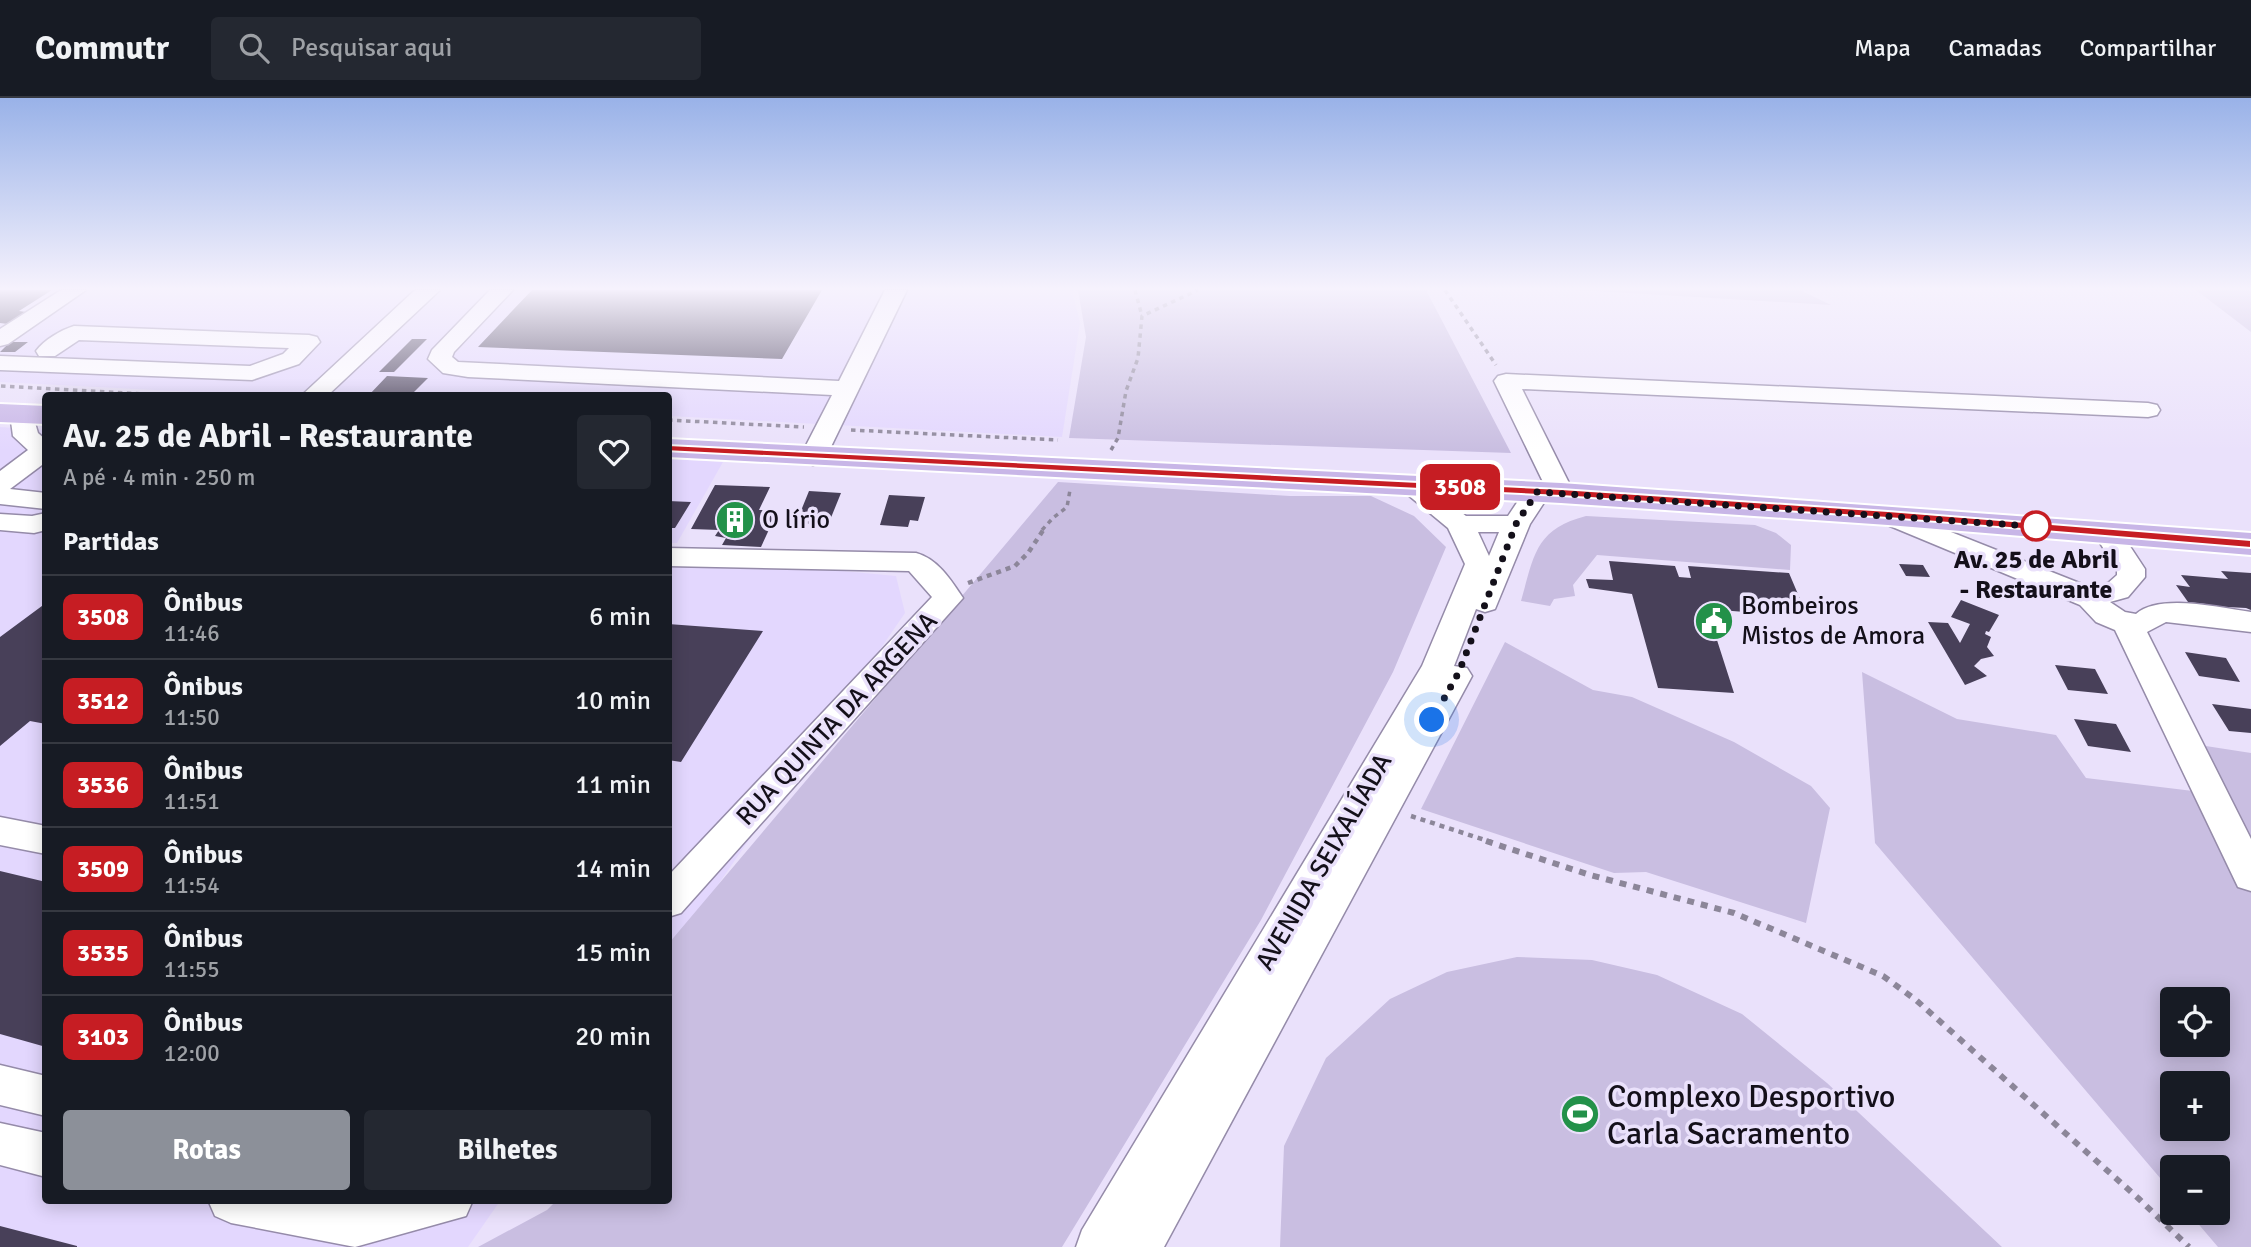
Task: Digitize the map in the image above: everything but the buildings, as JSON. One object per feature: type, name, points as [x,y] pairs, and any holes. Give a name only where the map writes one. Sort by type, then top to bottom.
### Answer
[{"type":"main road","points":[[672,448],[1087,475],[1549,492],[1888,514],[2251,544]]},
{"type":"street","points":[[47,351],[58,344]]},
{"type":"street","points":[[1,369],[252,373],[291,359],[307,344]]},
{"type":"street","points":[[317,392],[368,344]]},
{"type":"street","points":[[449,344],[440,354],[442,362],[451,368],[468,370],[848,389]]},
{"type":"street","points":[[814,457],[870,344]]},
{"type":"street","points":[[1549,492],[1506,381],[2148,410]]},
{"type":"street","points":[[23,414],[26,436],[42,451]]},
{"type":"street","points":[[0,484],[42,454]]},
{"type":"street","name":"AVENIDA SEIXALÍADA","points":[[1099,1247],[1438,666],[1479,564],[1460,524],[1409,485]]},
{"type":"street","name":"AVENIDA SEIXALÍADA","points":[[1139,1247],[1459,672],[1516,524],[1549,492]]},
{"type":"street","points":[[0,496],[42,501]]},
{"type":"street","points":[[1888,514],[2090,598],[2103,612],[2127,623],[2144,623],[2153,615],[2166,612],[2251,622]]},
{"type":"street","points":[[0,523],[42,523]]},
{"type":"street","points":[[1460,524],[1516,524]]},
{"type":"street","points":[[2090,598],[2118,590],[2131,578],[2131,569],[2106,531]]},
{"type":"street","name":"RUA QUINTA DA ARGENA","points":[[672,557],[916,562],[933,577],[948,598],[672,898]]},
{"type":"street","points":[[2127,623],[2251,876]]},
{"type":"street","points":[[0,831],[42,839]]},
{"type":"street","points":[[0,1086],[42,1095]]},
{"type":"street","points":[[0,1144],[42,1154]]},
{"type":"street","points":[[252,1204],[355,1224],[434,1204]]},
{"type":"path","points":[[948,598],[977,576],[1004,573],[1021,561],[1057,512],[1067,507],[1087,475],[1118,438],[1126,391],[1138,358],[1139,344]]},
{"type":"path","points":[[1481,344],[1506,381]]},
{"type":"path","points":[[1,369],[155,392]]},
{"type":"path","points":[[672,420],[1058,440]]},
{"type":"path","points":[[1411,816],[1590,875],[1734,914],[1883,976],[1916,1000],[2138,1198],[2189,1247]]},
{"type":"shaded area","points":[[0,344],[1077,344],[1062,437],[672,416],[672,392],[194,392],[0,382]]},
{"type":"shaded area","points":[[1085,344],[1454,344],[1511,453],[1069,438]]},
{"type":"shaded area","points":[[0,427],[42,430],[42,1204],[498,1204],[468,1247],[0,1247]]},
{"type":"shaded area","points":[[672,459],[723,462],[677,543],[672,543]]},
{"type":"shaded area","points":[[1058,482],[1290,496],[1371,496],[1414,516],[1446,547],[1393,672],[1261,920],[1062,1247],[478,1247],[547,1210],[553,1204],[672,1204],[672,939]]},
{"type":"shaded area","points":[[1586,516],[1755,525],[1776,533],[1791,545],[1790,570],[1597,555],[1573,585],[1575,596],[1554,599],[1550,606],[1521,601],[1539,546],[1556,528]]},
{"type":"shaded area","points":[[672,555],[896,576],[905,613],[672,952]]},
{"type":"shaded area","points":[[1505,642],[1593,690],[1632,697],[1734,742],[1811,786],[1830,808],[1806,923],[1646,872],[1614,873],[1421,809]]},
{"type":"shaded area","points":[[1862,672],[1957,719],[2056,735],[2086,778],[2193,791],[2167,740],[2251,753],[2251,1247],[2218,1247],[2199,1225],[2230,1225],[2230,1155],[2160,1155],[2160,1178],[1875,843]]},
{"type":"shaded area","name":"Complexo Desportivo Carla Sacramento","points":[[1517,957],[1592,960],[1657,975],[1742,1014],[1827,1083],[2002,1247],[1280,1247],[1284,1146],[1326,1058],[1390,999],[1447,972]]},
{"type":"bus line","name":"3508","points":[[672,448],[1561,492],[1888,514],[2251,544]]},
{"type":"place","name":"O lírio","points":[[735,520]]},
{"type":"place","name":"Av. 25 de Abril - Restaurante","points":[[2036,526]]},
{"type":"place","name":"Bombeiros Mistos de Amora","points":[[1714,621]]},
{"type":"place","name":"Complexo Desportivo Carla Sacramento","points":[[1580,1114]]},
{"type":"route","points":[[1432,720],[1459,672],[1516,524],[1537,492],[1888,514],[2044,527],[2036,526]]}]
